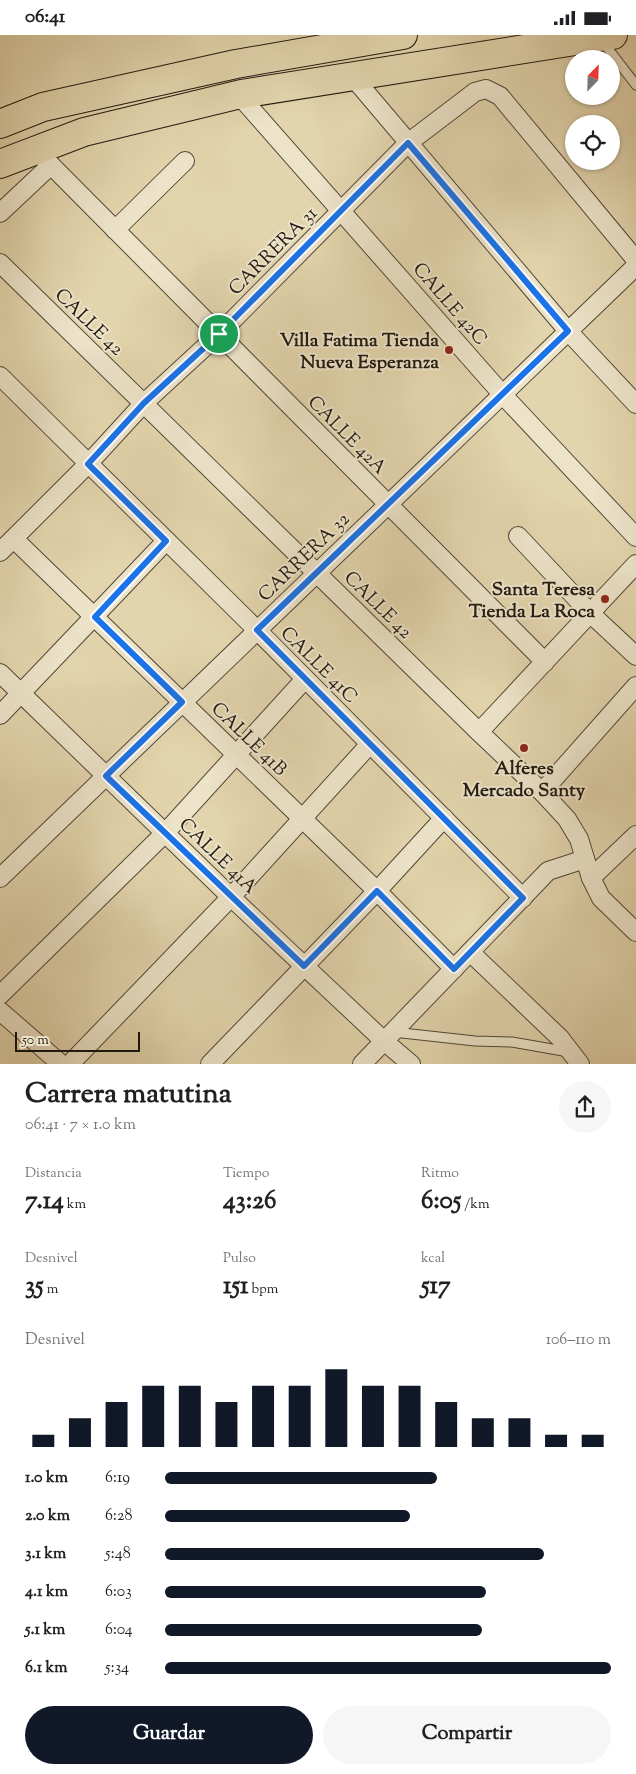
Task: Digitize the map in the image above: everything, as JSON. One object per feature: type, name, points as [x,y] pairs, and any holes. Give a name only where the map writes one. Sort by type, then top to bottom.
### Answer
[{"type":"highway","points":[[0,124],[43,107],[236,65],[404,35]]},
{"type":"highway","points":[[0,164],[44,158],[84,131],[238,94],[606,36]]},
{"type":"street","points":[[352,76],[568,331],[636,404]]},
{"type":"street","name":"CARRERA 31","points":[[0,552],[88,464],[144,403],[219,334],[408,143],[475,92],[486,89],[500,96],[636,259]]},
{"type":"street","name":"CALLE 42C","points":[[238,94],[502,394],[636,537]]},
{"type":"street","points":[[0,213],[44,158]]},
{"type":"street","name":"CALLE 42A","points":[[44,158],[544,662]]},
{"type":"street","points":[[115,230],[185,161]]},
{"type":"street","name":"CALLE 42","points":[[0,263],[479,732],[542,791],[567,819],[579,839],[591,878],[601,898],[636,932]]},
{"type":"street","name":"CARRERA 32","points":[[0,878],[636,266]]},
{"type":"street","name":"CALLE 41C","points":[[0,376],[257,630],[523,898]]},
{"type":"street","points":[[518,536],[590,613],[636,656]]},
{"type":"street","name":"CALLE 41B","points":[[14,539],[377,891],[454,969]]},
{"type":"street","points":[[0,715],[166,541]]},
{"type":"street","points":[[479,732],[636,564]]},
{"type":"street","name":"CALLE 41A","points":[[0,673],[304,966],[388,1037],[411,1064]]},
{"type":"street","points":[[0,995],[165,833],[305,679]]},
{"type":"street","points":[[542,791],[636,686]]},
{"type":"street","points":[[70,1064],[231,897],[370,744]]},
{"type":"street","points":[[210,1064],[377,891],[444,818]]},
{"type":"street","points":[[591,878],[636,835]]},
{"type":"street","points":[[362,1064],[548,871],[585,859]]},
{"type":"street","points":[[470,952],[560,1038],[575,1058]]},
{"type":"street","points":[[0,1011],[61,1064]]},
{"type":"lane","points":[[606,36],[636,85]]},
{"type":"lane","points":[[388,1037],[512,1042],[575,1058]]},
{"type":"place","name":"Villa Fatima Tienda Nueva Esperanza","points":[[449,350]]},
{"type":"place","name":"Santa Teresa Tienda La Roca","points":[[605,599]]},
{"type":"place","name":"Alferes Mercado Santy","points":[[524,748]]},
{"type":"route","points":[[408,143],[568,331],[257,630],[523,898],[454,969],[377,891],[304,966],[106,776],[182,702],[95,617],[166,541],[88,464],[144,403],[219,334],[408,143]]}]
